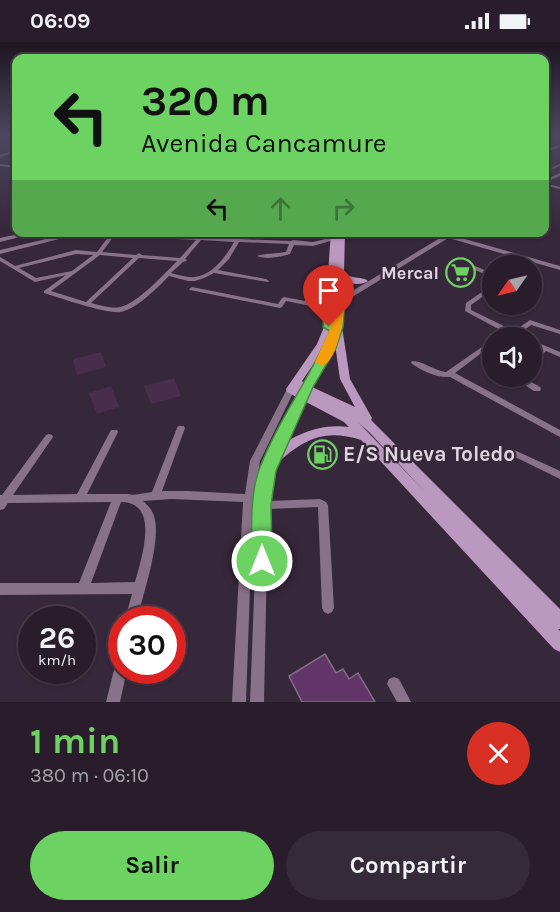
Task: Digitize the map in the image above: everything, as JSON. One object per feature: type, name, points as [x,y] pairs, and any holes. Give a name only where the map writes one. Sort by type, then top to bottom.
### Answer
[{"type":"main road","points":[[335,237],[334,303],[345,379],[370,434],[560,643]]},
{"type":"main road","points":[[299,388],[329,327],[341,275],[342,237]]},
{"type":"main road","points":[[341,275],[350,281],[364,281]]},
{"type":"main road","points":[[299,388],[329,348],[337,327]]},
{"type":"main road","points":[[299,388],[370,434],[560,621]]},
{"type":"main road","points":[[270,461],[290,443],[313,433],[339,431],[370,434]]},
{"type":"street","points":[[553,168],[560,167]]},
{"type":"street","points":[[0,252],[62,237]]},
{"type":"street","points":[[111,237],[98,254],[46,292],[118,310],[131,306],[184,260],[201,237],[314,244],[330,237]]},
{"type":"street","points":[[334,303],[364,281],[441,237]]},
{"type":"street","points":[[192,290],[280,306],[284,299],[334,303],[441,237]]},
{"type":"street","points":[[461,237],[520,255]]},
{"type":"street","points":[[167,274],[194,279],[213,271],[233,251],[238,238]]},
{"type":"street","points":[[260,256],[285,254],[292,242]]},
{"type":"street","points":[[14,268],[76,252],[184,260]]},
{"type":"street","points":[[88,302],[138,255]]},
{"type":"street","points":[[0,259],[35,280],[75,271]]},
{"type":"street","points":[[460,262],[482,271]]},
{"type":"street","points":[[542,262],[560,268]]},
{"type":"street","points":[[213,271],[266,281]]},
{"type":"street","points":[[482,294],[468,304],[468,311],[501,327]]},
{"type":"street","points":[[526,327],[530,322],[560,332]]},
{"type":"street","points":[[542,347],[560,356]]},
{"type":"street","points":[[542,351],[545,348]]},
{"type":"street","points":[[451,374],[482,350]]},
{"type":"street","points":[[415,363],[437,374],[451,374],[560,434]]},
{"type":"street","points":[[533,387],[537,389]]},
{"type":"street","points":[[257,702],[262,505],[270,461],[299,388]]},
{"type":"street","points":[[239,702],[249,498],[255,461],[299,388]]},
{"type":"street","points":[[155,496],[181,428]]},
{"type":"street","points":[[80,498],[114,432]]},
{"type":"street","points":[[1,501],[49,437]]},
{"type":"street","points":[[512,452],[560,475]]},
{"type":"street","points":[[1,501],[80,498],[133,500],[155,496],[249,498]]},
{"type":"street","points":[[83,588],[118,498]]},
{"type":"street","points":[[133,500],[146,508],[150,518],[149,541],[133,606]]},
{"type":"street","points":[[262,505],[320,503],[323,506],[328,608]]},
{"type":"street","points":[[0,589],[137,588]]},
{"type":"street","points":[[113,702],[117,684]]},
{"type":"street","points":[[394,684],[404,702]]},
{"type":"shaded area","points":[[101,352],[106,367],[77,375],[73,359]]},
{"type":"shaded area","points":[[174,378],[181,396],[151,404],[144,386]]},
{"type":"shaded area","points":[[111,386],[119,407],[97,414],[89,393]]},
{"type":"building","points":[[325,654],[336,673],[343,669],[349,679],[358,673],[375,702],[302,702],[289,676]]},
{"type":"slow traffic","points":[[322,362],[337,327],[340,301]]},
{"type":"place","name":"Mercal","points":[[460,273]]},
{"type":"place","name":"E/S Nueva Toledo","points":[[322,454]]},
{"type":"route","points":[[262,561],[262,505],[267,471],[306,387],[329,348],[337,327],[340,296],[331,301],[329,327]]}]
